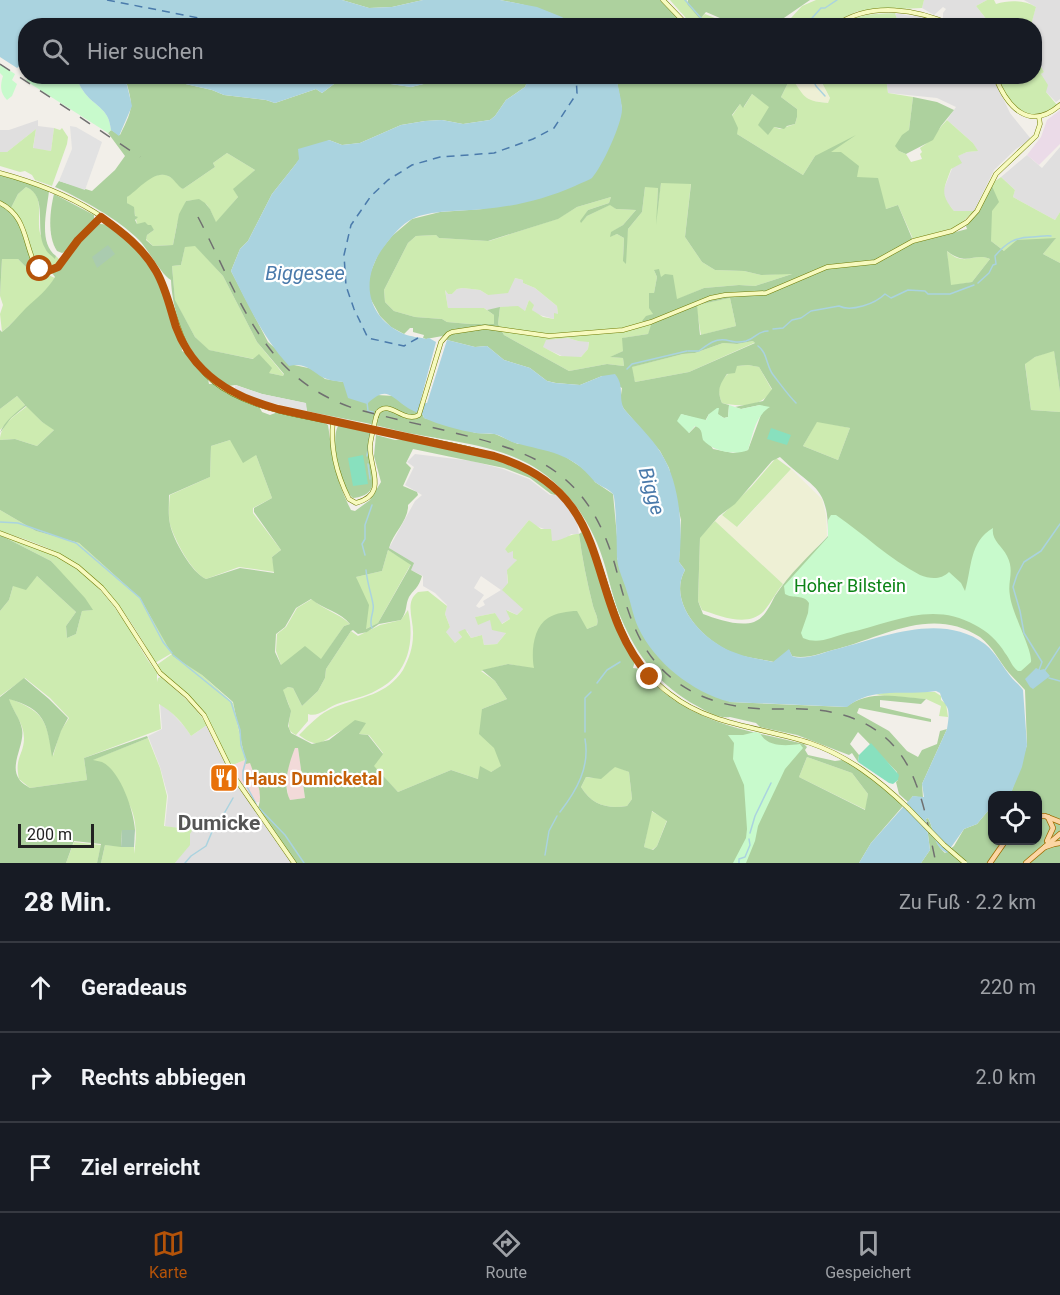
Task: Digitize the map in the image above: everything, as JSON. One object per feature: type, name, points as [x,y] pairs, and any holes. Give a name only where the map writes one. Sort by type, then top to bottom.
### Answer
[{"type":"main road","points":[[1042,816],[1060,822]]},
{"type":"main road","points":[[1040,849],[1053,831],[1053,824],[1048,817]]},
{"type":"main road","points":[[1026,863],[1060,834]]},
{"type":"main road","points":[[1040,849],[1060,843]]},
{"type":"main road","points":[[990,862],[1002,845]]},
{"type":"street","points":[[663,0],[680,18]]},
{"type":"street","points":[[850,18],[859,13],[890,11],[923,14],[933,18]]},
{"type":"street","points":[[999,84],[1011,106],[1026,115],[1039,117],[1048,114],[1060,105]]},
{"type":"street","points":[[333,421],[333,439],[339,478],[349,499],[356,503],[371,495],[375,486],[370,445],[377,415],[385,407],[409,418],[419,415],[441,342],[447,334],[456,330],[492,327],[531,335],[549,336],[623,330],[651,322],[710,298],[766,293],[826,267],[875,262],[913,241],[956,230],[968,222],[1001,168],[1032,142],[1038,133],[1039,117]]},
{"type":"street","points":[[0,172],[52,190],[101,217],[131,240],[148,259],[162,282],[185,347],[199,367],[213,381],[233,394],[257,404],[494,456],[526,468],[546,481],[567,500],[585,528],[622,635],[634,657],[657,684],[687,706],[715,718],[798,740],[832,752],[870,774],[897,796],[944,845],[965,863]]},
{"type":"street","points":[[0,203],[18,217],[27,236],[33,261],[38,268],[45,271],[58,267],[78,240],[101,217]]},
{"type":"street","points":[[0,533],[58,555],[87,574],[102,588],[117,606],[160,674],[204,715],[235,778],[294,863]]},
{"type":"shaded area","points":[[924,0],[987,0],[976,6],[985,18],[943,18],[946,9],[943,7],[934,15],[922,8]]},
{"type":"shaded area","points":[[1024,0],[1060,0],[1060,99],[1056,102],[1046,92],[1042,78],[1044,72],[1042,68],[1042,18],[1033,18],[1036,7]]},
{"type":"shaded area","points":[[895,13],[929,18],[897,18]]},
{"type":"shaded area","points":[[887,84],[996,84],[1010,113],[1031,139],[1016,149],[994,170],[974,211],[954,211],[945,200],[943,191],[957,156],[977,151],[973,143],[947,120],[956,107],[937,98],[888,93]]},
{"type":"shaded area","points":[[1060,110],[1060,144],[1039,165],[1027,155],[1041,137],[1047,120]]},
{"type":"shaded area","points":[[38,120],[38,126],[54,128],[51,151],[33,149],[36,129],[7,152],[0,152],[0,130],[9,130]]},
{"type":"shaded area","points":[[70,126],[102,142],[85,190],[59,181],[72,149]]},
{"type":"shaded area","points":[[1060,147],[1060,212],[1055,220],[1013,197],[1015,190],[1001,177],[1027,155],[1042,168]]},
{"type":"shaded area","points":[[515,278],[535,288],[557,306],[558,314],[554,319],[536,314],[529,300],[525,311],[507,307],[487,310],[484,308],[448,308],[445,290],[448,294],[452,294],[457,289],[463,288],[480,290],[488,295]]},
{"type":"shaded area","points":[[568,338],[589,341],[588,349],[581,357],[564,357],[542,347],[546,339]]},
{"type":"shaded area","points":[[235,385],[262,394],[306,403],[307,411],[255,399],[235,389]]},
{"type":"shaded area","points":[[415,454],[472,461],[503,469],[529,479],[550,495],[558,495],[577,521],[579,534],[571,534],[564,541],[551,541],[547,530],[536,526],[529,520],[505,549],[513,551],[517,560],[507,575],[508,584],[523,609],[517,615],[507,610],[510,619],[501,624],[495,613],[475,617],[490,620],[506,633],[497,644],[484,645],[482,635],[471,638],[467,631],[458,632],[462,637],[455,643],[445,631],[450,627],[445,614],[447,605],[435,593],[423,586],[423,576],[411,570],[389,548],[415,501],[422,495],[405,485],[414,467],[407,462]],"holes":[[[481,576],[501,590],[483,601],[485,605],[479,608],[476,606],[484,595],[474,588]]]},
{"type":"shaded area","points":[[160,704],[169,710],[191,736],[207,725],[234,780],[292,863],[175,863],[189,845],[191,825],[182,820],[179,829],[165,826],[168,796],[148,736],[162,729]]},
{"type":"shaded area","points":[[295,748],[298,748],[305,798],[290,800],[286,778]]},
{"type":"shaded area","points":[[245,760],[246,763],[250,762],[258,785],[261,796],[259,802],[254,803],[230,766]]},
{"type":"green space","points":[[342,0],[423,0],[392,7],[369,8]]},
{"type":"green space","points":[[500,0],[660,0],[679,18],[560,18],[529,6]]},
{"type":"green space","points":[[670,0],[687,0],[687,4],[700,18],[686,18]]},
{"type":"green space","points":[[688,0],[810,0],[784,18],[720,18],[706,12],[699,18],[687,4]]},
{"type":"green space","points":[[816,0],[924,0],[922,8],[858,11],[843,18],[791,18],[802,6]]},
{"type":"green space","points":[[987,0],[994,0],[996,4],[1011,1],[1036,7],[1033,18],[985,18],[976,6]]},
{"type":"green space","points":[[895,13],[897,18],[856,18]]},
{"type":"green space","points":[[705,14],[715,18],[700,18]]},
{"type":"green space","points":[[0,64],[15,74],[12,80],[17,84],[12,96],[7,100],[1,89],[3,76],[0,73]]},
{"type":"green space","points":[[1042,76],[1048,85],[1046,92],[1057,105],[1045,112],[1027,114],[1015,108],[1000,84],[1042,84]]},
{"type":"green space","points":[[31,84],[79,84],[89,98],[107,115],[111,130],[108,133]]},
{"type":"green space","points":[[127,84],[185,84],[224,95],[275,103],[316,89],[322,93],[334,84],[390,84],[411,87],[424,84],[526,84],[506,100],[490,120],[463,124],[442,120],[425,121],[401,125],[360,143],[342,145],[329,140],[299,160],[272,194],[248,241],[240,249],[231,271],[268,342],[294,365],[313,369],[325,379],[343,382],[377,395],[394,396],[423,415],[424,418],[476,433],[495,434],[518,444],[561,454],[581,467],[591,475],[595,482],[613,494],[617,559],[730,702],[846,707],[855,701],[874,696],[926,699],[921,704],[880,700],[880,707],[931,719],[931,722],[859,708],[857,713],[889,731],[907,751],[918,757],[922,750],[937,744],[940,731],[947,729],[922,784],[923,798],[913,796],[908,802],[899,794],[896,782],[897,772],[858,732],[850,744],[859,755],[858,762],[852,753],[849,755],[797,735],[760,727],[756,723],[713,714],[672,689],[651,669],[627,632],[616,606],[601,553],[583,516],[557,485],[530,464],[491,449],[470,444],[307,411],[305,403],[224,384],[202,364],[191,349],[178,320],[171,280],[163,273],[143,244],[110,217],[55,187],[59,181],[92,191],[115,170],[125,156],[108,133],[111,130],[120,135],[129,114],[131,103]],"holes":[[[227,153],[255,170],[233,189],[238,197],[216,222],[205,203],[199,199],[186,201],[179,214],[173,245],[153,246],[146,240],[147,235],[154,230],[145,222],[137,224],[135,220],[138,217],[135,216],[134,207],[127,203],[127,197],[157,175],[170,177],[183,189],[215,167],[213,163]],[[195,246],[223,276],[257,342],[284,374],[283,376],[269,373],[272,368],[259,354],[253,359],[209,350],[195,337],[175,300],[172,266],[181,265],[185,247]]]},
{"type":"green space","points":[[617,84],[788,84],[781,97],[797,109],[795,124],[784,129],[774,127],[768,135],[758,125],[769,107],[752,94],[743,108],[740,104],[732,115],[738,128],[737,134],[803,175],[815,156],[856,135],[831,152],[841,152],[859,166],[857,177],[878,178],[886,209],[898,205],[914,243],[967,229],[966,226],[978,212],[991,184],[999,202],[992,211],[991,241],[1004,251],[1017,240],[1056,238],[1043,254],[1060,263],[1060,392],[1054,351],[1035,357],[1025,364],[1031,410],[1060,412],[1060,863],[921,863],[930,850],[926,819],[928,818],[936,840],[945,853],[954,846],[964,829],[977,824],[988,811],[988,845],[1042,845],[1042,791],[1012,791],[1027,745],[1025,690],[980,637],[962,628],[944,624],[926,624],[909,626],[809,656],[792,656],[789,650],[774,662],[736,654],[724,649],[702,632],[685,609],[681,596],[681,583],[685,570],[679,562],[681,520],[669,468],[660,451],[624,409],[620,402],[622,388],[602,376],[580,385],[547,381],[530,368],[504,360],[487,346],[475,347],[447,340],[448,335],[426,339],[423,338],[424,335],[413,332],[413,328],[404,334],[391,327],[380,316],[369,296],[368,284],[379,252],[392,236],[412,219],[440,212],[483,209],[622,109]],"holes":[[[661,183],[691,184],[685,237],[702,262],[715,270],[744,271],[761,275],[792,274],[755,286],[704,288],[677,299],[673,275],[665,274],[661,277],[659,269],[654,270],[657,277],[654,293],[649,293],[649,308],[653,314],[646,316],[642,321],[651,325],[648,334],[622,338],[623,351],[610,357],[623,358],[624,366],[607,364],[569,371],[504,335],[498,324],[500,307],[487,310],[494,315],[494,324],[470,324],[415,317],[394,311],[385,302],[384,290],[408,243],[416,236],[436,235],[439,238],[488,241],[558,219],[577,207],[611,197],[609,203],[588,210],[580,221],[581,223],[587,216],[610,205],[616,209],[636,210],[623,225],[611,232],[610,237],[617,234],[624,238],[623,261],[626,264],[628,229],[642,212],[645,187],[658,188],[656,225]],[[947,251],[965,259],[979,257],[990,259],[972,282],[951,285]],[[730,298],[736,326],[700,335],[697,305]],[[753,341],[755,343],[689,372],[635,382],[632,367],[695,353],[723,343],[737,344]],[[737,366],[759,367],[772,389],[763,401],[735,407],[741,409],[760,405],[762,412],[748,450],[733,453],[713,449],[699,427],[696,426],[689,433],[681,414],[705,421],[709,414],[728,417],[729,405],[722,403],[720,395],[722,381],[727,374],[735,373]],[[817,422],[850,428],[838,460],[803,446]],[[780,457],[809,482],[821,496],[825,506],[828,536],[787,580],[758,620],[742,624],[703,614],[698,601],[700,538],[719,516],[735,504],[772,461]]]},
{"type":"green space","points":[[788,84],[796,84],[808,99],[828,103],[830,98],[823,84],[887,84],[888,93],[913,97],[909,130],[899,151],[906,154],[911,162],[922,159],[920,148],[947,120],[973,143],[978,151],[958,156],[962,163],[951,169],[944,191],[946,200],[954,211],[974,211],[957,227],[913,239],[898,205],[886,209],[857,178],[815,156],[803,175],[737,134],[732,116],[740,104],[744,107],[752,94],[770,107],[774,127],[780,129],[795,124],[797,109],[781,97]]},
{"type":"green space","points":[[795,84],[822,84],[830,99],[828,103],[811,101],[798,92]]},
{"type":"green space","points":[[913,97],[937,102],[954,110],[933,140],[906,154],[895,146],[902,135],[909,130]]},
{"type":"green space","points":[[54,128],[60,130],[62,128],[68,137],[52,186],[35,180],[25,171],[20,172],[0,166],[0,152],[7,152],[36,129],[33,148],[51,151]]},
{"type":"green space","points":[[227,153],[255,170],[234,189],[238,197],[216,223],[206,204],[186,201],[177,224],[173,245],[153,246],[146,239],[147,235],[154,230],[148,225],[137,224],[134,210],[127,203],[127,197],[151,177],[157,175],[170,177],[183,189],[215,167],[213,163]]},
{"type":"green space","points":[[0,175],[29,182],[49,191],[45,235],[50,250],[56,256],[55,259],[45,248],[42,241],[37,198],[33,191],[26,187],[18,194],[10,210],[20,223],[33,264],[42,272],[38,275],[33,274],[18,259],[2,259],[0,296]]},
{"type":"green space","points":[[1001,177],[1015,190],[1013,197],[1055,220],[1060,212],[1060,263],[1043,254],[1055,239],[1004,251],[991,241],[991,184]]},
{"type":"green space","points":[[661,183],[691,183],[685,237],[702,262],[715,270],[744,271],[761,275],[795,273],[755,286],[704,288],[676,300],[654,270],[657,277],[654,293],[649,293],[653,314],[643,321],[652,325],[648,334],[623,338],[623,351],[611,357],[623,358],[624,366],[607,364],[569,371],[504,335],[498,324],[500,307],[518,306],[525,311],[529,300],[534,305],[532,310],[543,317],[554,319],[554,313],[558,314],[557,306],[535,288],[523,283],[523,280],[515,278],[508,293],[488,295],[480,290],[463,288],[448,294],[445,290],[448,308],[484,308],[494,315],[494,324],[447,322],[442,319],[415,317],[394,311],[385,302],[384,290],[408,243],[416,236],[436,235],[439,238],[489,241],[557,219],[577,207],[611,197],[609,203],[588,210],[581,222],[587,216],[611,204],[616,209],[636,210],[623,225],[612,232],[611,236],[617,234],[624,238],[623,260],[628,229],[642,212],[645,187],[658,187],[657,212]],"holes":[[[568,338],[589,342],[588,349],[581,357],[560,356],[543,347],[546,340]]]},
{"type":"green space","points":[[26,187],[36,195],[38,201],[41,236],[55,258],[56,256],[59,259],[59,262],[51,268],[44,269],[35,260],[24,225],[11,208],[18,194]]},
{"type":"green space","points":[[54,194],[94,215],[94,220],[67,251],[62,253],[57,251],[54,245],[51,231]]},
{"type":"green space","points":[[98,224],[105,224],[117,231],[150,266],[160,286],[182,351],[208,379],[209,384],[214,384],[226,393],[259,406],[262,412],[270,415],[278,412],[328,425],[335,469],[351,510],[355,511],[370,500],[381,482],[374,456],[376,435],[467,451],[506,463],[541,481],[557,493],[551,494],[530,478],[504,468],[413,449],[406,463],[411,468],[403,486],[417,492],[418,495],[408,505],[406,516],[389,548],[414,563],[411,570],[422,576],[421,580],[409,597],[401,620],[379,624],[367,632],[358,634],[351,631],[326,669],[325,678],[318,691],[302,706],[293,688],[288,687],[283,690],[291,711],[288,726],[291,733],[312,744],[329,740],[355,720],[366,723],[359,734],[368,735],[383,754],[374,766],[398,792],[451,770],[478,779],[480,766],[491,772],[501,766],[494,748],[479,734],[482,709],[507,699],[495,681],[482,670],[508,664],[534,668],[533,648],[536,634],[543,622],[555,615],[577,611],[587,629],[597,625],[579,534],[582,532],[587,539],[597,567],[614,623],[635,661],[633,668],[641,669],[675,701],[715,721],[804,744],[808,755],[835,761],[842,760],[855,766],[884,787],[903,806],[871,843],[859,863],[296,863],[258,808],[260,796],[258,785],[250,763],[246,764],[233,702],[202,675],[173,656],[140,598],[79,543],[36,531],[0,510],[0,440],[15,439],[37,446],[54,430],[26,406],[11,418],[0,433],[7,421],[25,405],[17,396],[0,409],[0,330],[2,332],[45,290],[55,277],[52,273]],"holes":[[[230,440],[243,463],[256,455],[272,498],[254,508],[254,512],[281,550],[272,557],[274,573],[240,568],[206,579],[189,563],[179,547],[170,524],[169,495],[210,477],[211,446]],[[388,550],[411,565],[378,623],[366,629],[369,605],[356,577],[382,571]],[[311,599],[342,616],[350,624],[344,626],[321,659],[305,646],[281,665],[275,652],[276,634],[285,627],[296,608]],[[295,748],[298,748],[305,798],[290,800],[286,781]],[[807,757],[852,773],[868,794],[865,810],[799,777]],[[615,767],[629,772],[632,799],[627,806],[613,807],[595,802],[581,787],[586,777],[601,779]],[[652,811],[667,821],[657,846],[653,850],[644,847]]]},
{"type":"green space","points":[[108,245],[115,254],[97,268],[92,257]]},
{"type":"green space","points":[[195,245],[223,276],[257,342],[283,376],[269,373],[254,359],[208,350],[195,337],[175,301],[172,266],[181,265],[185,246]]},
{"type":"green space","points":[[947,251],[953,256],[964,259],[984,257],[990,259],[972,282],[950,286]]},
{"type":"green space","points":[[2,259],[18,259],[33,274],[42,272],[55,278],[44,294],[2,332],[0,314],[3,305],[0,296]]},
{"type":"green space","points":[[730,298],[736,326],[701,335],[696,305]]},
{"type":"green space","points":[[756,342],[689,372],[635,382],[631,367],[695,353],[723,343],[737,344]]},
{"type":"green space","points":[[1054,350],[1060,392],[1060,412],[1031,410],[1025,363]]},
{"type":"green space","points":[[737,366],[759,367],[772,390],[768,396],[757,403],[736,405],[722,403],[719,391],[721,382]]},
{"type":"green space","points":[[17,396],[25,405],[0,430],[0,409]]},
{"type":"green space","points":[[729,405],[741,409],[760,405],[770,407],[758,420],[748,450],[736,453],[718,450],[703,440],[698,427],[695,426],[689,433],[677,421],[681,414],[706,420],[709,414],[717,408],[719,408],[718,414],[724,418],[728,417]]},
{"type":"green space","points":[[27,406],[42,422],[55,429],[37,446],[15,439],[0,440],[6,425]]},
{"type":"green space","points":[[817,421],[850,428],[838,460],[803,446]]},
{"type":"green space","points":[[338,426],[371,432],[369,447],[373,479],[369,492],[363,496],[353,498],[348,493],[340,475],[335,442]]},
{"type":"green space","points":[[771,428],[791,435],[787,445],[767,439]]},
{"type":"green space","points":[[230,440],[256,455],[272,498],[253,508],[253,513],[281,550],[272,557],[275,572],[239,567],[206,579],[195,570],[175,538],[169,520],[170,495],[210,477],[211,446]]},
{"type":"green space","points":[[363,455],[368,484],[353,486],[348,458]]},
{"type":"green space","points":[[776,458],[791,469],[737,527],[722,515]]},
{"type":"green space","points":[[791,469],[822,499],[826,515],[827,536],[783,584],[715,521],[722,515],[738,527]]},
{"type":"green space","points":[[0,510],[36,531],[79,543],[140,598],[172,653],[155,663],[127,616],[104,588],[61,555],[39,544],[0,531]]},
{"type":"green space","name":"Hoher Bilstein","points":[[831,515],[836,515],[898,562],[920,575],[935,578],[949,572],[961,583],[965,591],[975,548],[985,534],[993,528],[995,539],[1009,561],[1011,571],[1009,591],[1029,649],[1031,662],[1018,671],[999,644],[984,630],[959,618],[942,614],[911,616],[820,641],[803,638],[801,633],[809,603],[804,598],[785,594],[784,586],[828,537],[828,520]]},
{"type":"green space","points":[[529,520],[541,529],[551,529],[552,541],[579,534],[597,625],[587,629],[535,669],[508,664],[481,671],[495,681],[507,699],[482,709],[502,766],[478,779],[451,770],[398,792],[373,766],[383,753],[369,735],[359,734],[365,723],[342,730],[317,743],[299,735],[325,712],[373,694],[397,678],[409,657],[413,639],[411,601],[418,592],[428,591],[447,606],[445,614],[450,627],[446,632],[455,643],[462,637],[458,632],[465,629],[471,638],[482,635],[484,645],[497,644],[506,633],[492,630],[490,620],[478,625],[475,617],[495,613],[502,624],[510,619],[506,610],[517,615],[523,609],[502,590],[508,583],[507,570],[517,560],[513,558],[513,551],[508,553],[505,549]]},
{"type":"green space","points":[[715,521],[783,584],[767,608],[750,619],[734,619],[702,610],[698,601],[700,537]]},
{"type":"green space","points":[[0,535],[40,549],[71,565],[85,576],[98,588],[125,622],[157,672],[157,682],[161,677],[191,705],[207,725],[191,736],[177,718],[159,704],[161,729],[84,758],[87,780],[30,788],[19,779],[18,761],[24,744],[24,733],[8,698],[30,708],[42,719],[53,756],[60,732],[69,718],[50,698],[25,678],[0,696],[0,611],[9,600],[13,586],[37,576],[76,612],[66,626],[67,638],[76,634],[82,611],[92,610],[51,561]]},
{"type":"green space","points":[[0,535],[51,561],[85,598],[93,610],[82,611],[76,634],[67,638],[66,626],[76,612],[37,576],[26,590],[13,586],[9,600],[0,611]]},
{"type":"green space","points":[[388,550],[411,564],[378,623],[366,629],[356,577],[382,571]]},
{"type":"green space","points":[[312,599],[350,624],[344,626],[321,660],[281,665],[276,651],[277,634],[286,627],[297,608]]},
{"type":"green space","points":[[408,610],[410,645],[403,666],[396,675],[388,683],[363,696],[337,704],[319,713],[308,714],[308,721],[296,735],[292,733],[289,727],[289,707],[282,690],[288,687],[293,688],[302,706],[318,691],[325,678],[326,669],[351,631],[358,636],[380,625],[401,620]]},
{"type":"green space","points":[[172,654],[202,675],[233,703],[245,760],[230,766],[215,732],[200,707],[157,667]]},
{"type":"green space","points":[[24,678],[68,718],[52,757],[46,726],[42,719],[30,708],[9,699],[22,729],[16,773],[21,782],[30,788],[87,780],[84,758],[147,736],[148,738],[93,760],[109,767],[121,783],[132,813],[135,830],[122,830],[121,847],[105,845],[101,863],[97,863],[101,844],[74,841],[66,863],[0,863],[0,697]]},
{"type":"green space","points":[[886,692],[935,692],[946,704],[948,717],[939,716],[941,706],[926,699],[876,695]]},
{"type":"green space","points":[[760,733],[763,738],[772,743],[800,744],[803,748],[785,769],[758,826],[746,863],[733,863],[746,838],[747,829],[744,785],[733,759],[734,743],[728,735]]},
{"type":"green space","points":[[148,738],[160,768],[167,796],[164,826],[179,828],[181,820],[192,825],[190,845],[175,863],[101,863],[105,845],[134,847],[134,854],[135,823],[128,801],[92,760]]},
{"type":"green space","points":[[871,743],[899,775],[898,780],[893,784],[858,762],[859,755]]},
{"type":"green space","points":[[807,757],[852,773],[868,794],[866,810],[799,777]]},
{"type":"green space","points":[[615,766],[629,772],[632,799],[627,806],[613,807],[595,802],[581,787],[586,777],[602,776]]},
{"type":"green space","points":[[651,811],[667,820],[657,846],[652,850],[644,847]]},
{"type":"green space","points":[[122,830],[135,830],[134,847],[121,847]]},
{"type":"green space","points":[[74,842],[101,845],[97,863],[66,863]]},
{"type":"water","points":[[0,0],[342,0],[369,8],[392,7],[423,0],[500,0],[537,7],[563,18],[18,18],[18,67],[0,57]]},
{"type":"water","points":[[79,84],[127,84],[132,106],[119,136],[111,130],[107,115]]},
{"type":"water","points":[[185,84],[334,84],[322,93],[316,89],[275,103],[224,95]]},
{"type":"water","points":[[390,84],[424,84],[411,87]]},
{"type":"water","name":"Biggesee","points":[[526,84],[617,84],[622,108],[616,133],[592,178],[553,195],[519,204],[437,212],[419,216],[405,224],[386,244],[372,269],[370,294],[374,306],[381,317],[404,334],[429,338],[436,342],[420,403],[427,403],[447,340],[475,347],[487,346],[504,360],[530,368],[547,381],[555,383],[580,385],[602,376],[615,374],[620,383],[624,409],[661,453],[676,491],[681,534],[679,562],[685,570],[681,583],[681,596],[685,609],[702,631],[724,648],[773,662],[789,649],[792,656],[809,657],[893,634],[931,628],[968,635],[985,644],[1023,690],[1027,745],[1022,767],[1012,791],[988,791],[988,811],[977,824],[964,829],[947,853],[936,842],[928,818],[926,819],[930,850],[921,863],[859,863],[871,843],[913,796],[924,797],[922,784],[947,729],[948,709],[940,693],[936,691],[878,694],[857,700],[847,707],[730,702],[702,691],[676,674],[645,640],[638,627],[618,566],[613,494],[596,483],[577,464],[548,451],[515,443],[497,435],[469,432],[436,423],[424,418],[423,415],[409,409],[387,394],[379,395],[367,404],[348,398],[343,382],[322,377],[301,365],[289,366],[264,333],[231,271],[240,249],[248,241],[272,194],[299,159],[298,149],[329,140],[342,145],[360,143],[401,125],[425,121],[442,120],[463,124],[490,120],[506,100]]},
{"type":"water","points":[[1036,668],[1044,669],[1050,676],[1033,689],[1025,679]]},
{"type":"waterway","points":[[685,0],[701,18]]},
{"type":"waterway","points":[[812,18],[821,8],[837,0]]},
{"type":"waterway","points":[[815,84],[825,96]]},
{"type":"waterway","points":[[978,283],[996,264],[995,256],[1007,244],[1021,238],[1051,236]]},
{"type":"waterway","points":[[773,329],[783,328],[792,320],[801,318],[811,311],[839,306],[844,308],[863,306],[885,294],[891,298],[908,290],[925,291],[928,294],[950,294],[974,285]]},
{"type":"waterway","points":[[688,351],[699,351],[718,340],[746,341],[761,332],[768,331]]},
{"type":"waterway","points":[[758,346],[764,352],[771,372],[796,403]]},
{"type":"waterway","points":[[627,369],[632,364],[687,351]]},
{"type":"waterway","points":[[367,402],[368,411],[373,412]]},
{"type":"waterway","points":[[367,456],[370,434]]},
{"type":"waterway","points":[[368,464],[370,479]]},
{"type":"waterway","points":[[365,555],[362,544],[365,539],[365,525],[372,505]]},
{"type":"waterway","points":[[0,522],[18,523],[76,543],[140,598],[163,642],[172,653]]},
{"type":"waterway","points":[[1039,670],[1042,662],[1024,633],[1013,587],[1024,562],[1041,551],[1060,524]]},
{"type":"waterway","points":[[366,570],[373,607],[372,628]]},
{"type":"waterway","points":[[1045,670],[1060,647]]},
{"type":"waterway","points":[[173,655],[231,702],[246,760],[243,779],[256,804]]},
{"type":"waterway","points":[[597,683],[607,670],[620,662]]},
{"type":"waterway","points":[[1049,678],[1060,681]]},
{"type":"waterway","points":[[585,732],[585,698],[591,692]]},
{"type":"waterway","points":[[560,812],[581,778],[586,759],[585,739]]},
{"type":"waterway","points":[[750,833],[755,816],[771,783]]},
{"type":"waterway","points":[[216,823],[233,798]]},
{"type":"waterway","points":[[259,808],[285,835],[304,863]]},
{"type":"waterway","points":[[545,855],[549,831],[557,816]]},
{"type":"waterway","points":[[185,863],[206,846],[214,827]]},
{"type":"waterway","points":[[739,863],[739,859],[745,857],[750,845],[749,839]]},
{"type":"ferry route","points":[[107,0],[199,18]]},
{"type":"ferry route","points":[[418,338],[404,346],[368,338],[346,286],[344,255],[351,225],[371,196],[388,180],[412,165],[440,157],[494,153],[533,139],[554,128],[577,93],[576,84]]},
{"type":"railway","points":[[0,64],[18,76]]},
{"type":"railway","points":[[30,84],[140,157]]},
{"type":"railway","points":[[198,217],[256,330],[274,355],[296,376],[322,394],[353,408],[489,442],[515,451],[559,474],[576,490],[591,510],[604,535],[629,613],[642,642],[650,656],[674,680],[700,695],[727,704],[755,708],[827,711],[864,723],[880,733],[895,747],[916,784],[936,863]]},
{"type":"place","name":"Haus Dumicketal","points":[[224,778]]},
{"type":"district","name":"Dumicke","points":[[219,823]]},
{"type":"route","points":[[40,269],[48,271],[58,267],[78,240],[101,217],[131,240],[155,268],[186,349],[203,371],[226,390],[239,397],[278,409],[494,456],[526,468],[539,476],[567,500],[585,528],[594,548],[622,635],[634,657],[650,677]]},
{"type":"water label","name":"Bigge","points":[[652,491]]}]
